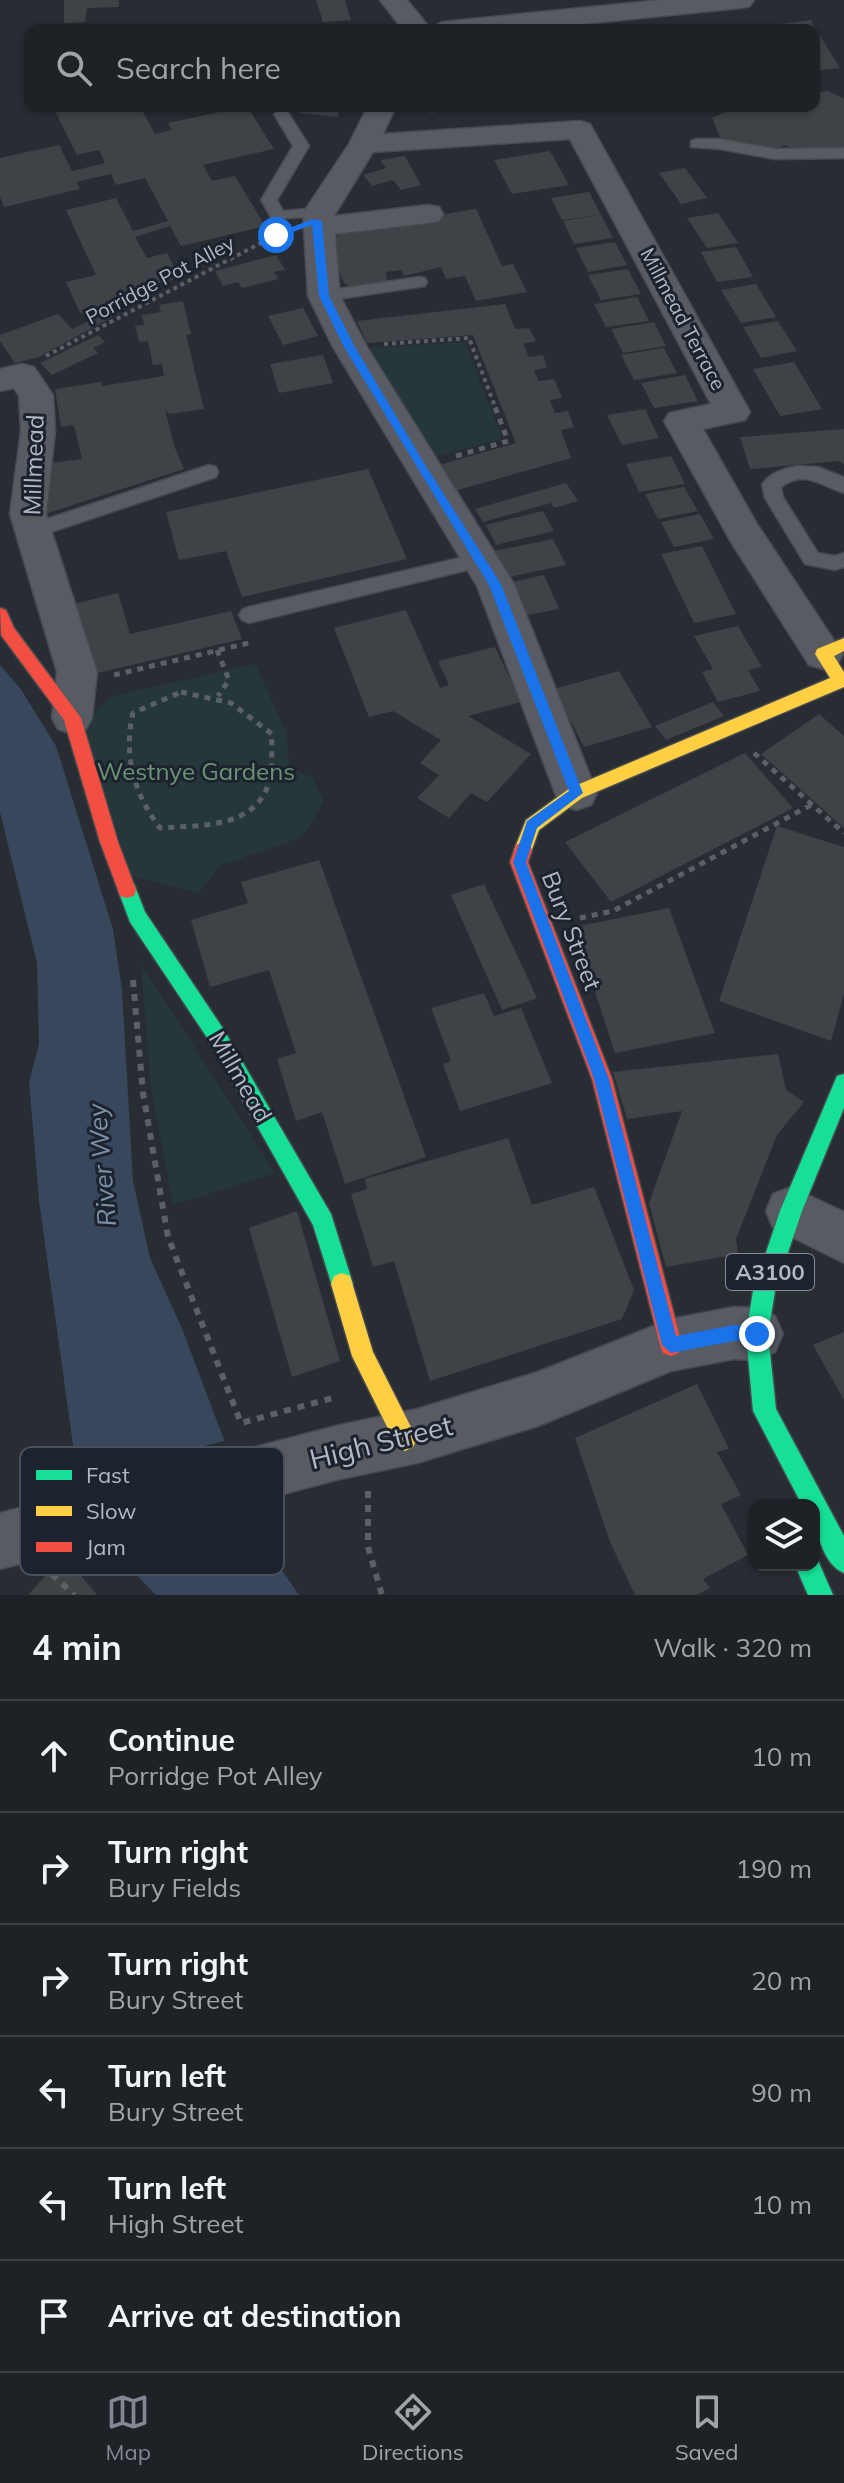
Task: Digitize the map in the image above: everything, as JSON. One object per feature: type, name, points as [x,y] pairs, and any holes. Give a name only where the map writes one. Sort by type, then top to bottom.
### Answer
[{"type":"street","points":[[393,0],[412,24]]},
{"type":"street","points":[[545,24],[741,0]]},
{"type":"street","points":[[379,112],[364,144],[317,220],[324,296],[350,347],[420,466],[481,560],[506,610],[576,793]]},
{"type":"street","name":"Millmead Terrace","points":[[364,144],[580,130],[733,412],[681,421],[744,533],[836,660]]},
{"type":"street","points":[[317,220],[428,214]]},
{"type":"street","name":"Millmead","points":[[11,378],[36,395],[38,431],[28,514],[77,672],[72,718]]},
{"type":"street","name":"Millmead","points":[[0,614],[7,631],[72,718],[109,842],[137,916],[215,1033],[323,1221],[363,1356],[368,1446]]},
{"type":"street","name":"Bury Street","points":[[671,1345],[602,1079],[519,862],[532,825],[576,793],[735,726],[836,660]]},
{"type":"street","name":"A3100","points":[[777,1474],[765,1411],[757,1334],[764,1291],[791,1211],[844,1083]]},
{"type":"street","points":[[791,1211],[844,1238]]},
{"type":"street","name":"High Street","points":[[284,1468],[538,1399],[671,1345],[734,1333],[757,1334]]},
{"type":"street","name":"A3100","points":[[765,1411],[844,1561]]},
{"type":"street","name":"High Street","points":[[0,1541],[20,1536]]},
{"type":"street","points":[[810,1571],[821,1595]]},
{"type":"lane","points":[[282,114],[301,146],[269,200],[278,216],[317,220]]},
{"type":"lane","points":[[696,144],[720,144],[775,154],[811,156],[844,153]]},
{"type":"lane","points":[[324,296],[419,282]]},
{"type":"lane","points":[[33,531],[209,472]]},
{"type":"lane","points":[[844,486],[830,475],[804,472],[780,476],[771,485],[774,498],[812,559],[835,563],[844,560]]},
{"type":"lane","points":[[249,615],[481,560]]},
{"type":"path","name":"Porridge Pot Alley","points":[[11,378],[35,362],[276,235],[317,220]]},
{"type":"path","points":[[350,347],[469,338],[508,441],[420,466]]},
{"type":"path","points":[[217,650],[229,680],[218,696]]},
{"type":"path","points":[[181,692],[218,696],[243,708],[272,734],[270,776],[261,803],[235,821],[160,828],[149,815],[128,759],[128,728],[133,713],[181,692]]},
{"type":"path","points":[[735,726],[757,757],[844,833]]},
{"type":"path","points":[[544,926],[613,911],[811,805]]},
{"type":"path","points":[[137,916],[130,952],[143,1093],[168,1237],[241,1423],[345,1394]]},
{"type":"path","points":[[368,1446],[368,1547],[382,1595]]},
{"type":"green space","points":[[465,342],[502,439],[429,458],[366,348]]},
{"type":"green space","name":"Westnye Gardens","points":[[255,664],[287,734],[289,769],[312,777],[324,802],[302,837],[219,866],[199,893],[131,876],[84,724],[109,697]]},
{"type":"green space","points":[[141,964],[275,1173],[173,1205],[151,1088]]},
{"type":"water","name":"River Wey","points":[[0,665],[20,688],[56,746],[113,929],[122,990],[133,1181],[150,1258],[183,1331],[227,1447],[73,1447],[39,1201],[29,1082],[39,1044],[37,963],[0,812]]},
{"type":"water","points":[[284,1573],[299,1595],[156,1595],[137,1575]]},
{"type":"pier","points":[[228,1440],[231,1447],[200,1447]]},
{"type":"building","points":[[64,0],[119,0],[119,7],[87,8],[85,22],[64,23]]},
{"type":"building","points":[[316,0],[345,0],[351,20],[323,22]]},
{"type":"building","points":[[811,20],[813,24],[781,24]]},
{"type":"building","points":[[820,35],[840,68],[820,70]]},
{"type":"building","points":[[828,91],[844,99],[844,150],[810,154],[784,145],[774,153],[720,137],[712,118],[724,112],[820,112],[820,92]]},
{"type":"building","points":[[56,112],[143,112],[155,134],[172,130],[168,123],[219,112],[251,112],[274,149],[203,165],[212,181],[235,176],[265,226],[181,246],[170,226],[135,237],[147,258],[167,253],[180,278],[138,288],[142,296],[109,304],[121,312],[39,357],[15,363],[0,341],[0,335],[58,314],[72,329],[89,321],[79,311],[66,282],[96,275],[66,210],[116,198],[133,231],[168,221],[145,178],[116,185],[111,174],[76,182],[80,189],[4,207],[0,197],[0,158],[59,145],[72,171],[105,163],[99,150],[77,155]]},
{"type":"building","points":[[299,112],[339,112],[338,117]]},
{"type":"building","points":[[550,151],[569,185],[512,194],[494,160]]},
{"type":"building","points":[[405,156],[421,185],[401,190],[393,180],[372,186],[363,175],[386,168],[380,160]]},
{"type":"building","points":[[685,168],[707,198],[681,204],[659,173]]},
{"type":"building","points":[[589,192],[613,238],[574,244],[563,221],[597,215],[562,220],[551,198]]},
{"type":"building","points":[[476,209],[502,266],[513,264],[527,292],[476,301],[465,276],[446,279],[441,267],[404,276],[401,270],[386,272],[387,282],[354,289],[344,283],[330,246],[339,234],[435,219],[434,216]]},
{"type":"building","points":[[718,213],[738,243],[707,248],[687,218]]},
{"type":"building","points":[[615,242],[627,265],[588,272],[576,248]]},
{"type":"building","points":[[736,247],[753,277],[717,282],[701,252]]},
{"type":"building","points":[[276,255],[285,270],[274,272],[278,279],[242,288],[238,282],[223,286],[215,271]]},
{"type":"building","points":[[628,269],[641,294],[601,300],[588,275]]},
{"type":"building","points":[[756,284],[776,317],[741,323],[721,290]]},
{"type":"building","points":[[637,297],[649,321],[606,327],[594,304]]},
{"type":"building","points":[[183,301],[191,334],[186,335],[204,409],[169,414],[165,410],[184,469],[39,516],[40,464],[82,459],[74,425],[61,427],[55,389],[101,382],[102,386],[164,376],[162,364],[153,365],[148,341],[139,342],[135,326],[144,325],[142,315],[161,312],[159,305]]},
{"type":"building","points":[[505,304],[515,329],[529,328],[536,341],[523,344],[529,357],[543,355],[547,368],[534,370],[539,381],[554,379],[562,398],[550,400],[555,413],[568,411],[574,427],[561,430],[571,458],[454,491],[439,465],[516,443],[473,335],[367,343],[357,321]]},
{"type":"building","points":[[303,308],[318,336],[283,345],[268,316]]},
{"type":"building","points":[[778,321],[797,351],[761,358],[743,327]]},
{"type":"building","points":[[654,322],[666,346],[623,353],[611,329]]},
{"type":"building","points":[[98,335],[105,342],[93,348],[98,353],[52,375],[40,363]]},
{"type":"building","points":[[664,348],[677,373],[634,380],[621,355]]},
{"type":"building","points":[[323,355],[333,383],[279,393],[270,364]]},
{"type":"building","points":[[794,362],[822,409],[780,416],[753,369]]},
{"type":"building","points":[[685,375],[698,401],[654,408],[641,383]]},
{"type":"building","points":[[645,409],[659,438],[622,445],[607,415]]},
{"type":"building","points":[[844,429],[844,464],[839,461],[750,469],[740,437]]},
{"type":"building","points":[[671,456],[685,484],[639,492],[626,464]]},
{"type":"building","points":[[368,469],[407,559],[242,597],[226,551],[179,560],[166,512]]},
{"type":"building","points":[[566,483],[578,501],[554,508],[551,503],[483,522],[475,509]]},
{"type":"building","points":[[684,487],[698,511],[658,519],[645,494]]},
{"type":"building","points":[[543,511],[554,531],[496,545],[486,525]]},
{"type":"building","points":[[700,514],[714,539],[674,547],[661,522]]},
{"type":"building","points":[[553,539],[566,565],[505,578],[494,551]]},
{"type":"building","points":[[702,546],[736,614],[694,623],[661,554]]},
{"type":"building","points":[[544,575],[559,609],[517,617],[503,584]]},
{"type":"building","points":[[118,593],[130,634],[231,611],[242,639],[85,676],[66,606]]},
{"type":"building","points":[[406,610],[440,688],[449,685],[438,661],[495,647],[521,702],[468,716],[531,754],[487,802],[471,793],[449,818],[417,798],[439,775],[420,763],[441,740],[393,711],[369,717],[334,628]]},
{"type":"building","points":[[738,626],[762,667],[748,670],[760,691],[718,702],[702,672],[713,669],[694,636]]},
{"type":"building","points":[[619,671],[652,727],[584,747],[554,689]]},
{"type":"building","points":[[713,702],[724,716],[666,740],[655,726]]},
{"type":"building","points":[[819,714],[844,736],[844,828],[761,754]]},
{"type":"building","points":[[745,753],[793,808],[611,902],[565,842]]},
{"type":"building","points":[[777,826],[844,847],[844,994],[831,1041],[719,1001]]},
{"type":"building","points":[[319,860],[426,1157],[345,1184],[322,1112],[296,1121],[277,1059],[296,1053],[269,970],[210,987],[191,920],[248,903],[241,882]]},
{"type":"building","points":[[484,884],[537,998],[502,1010],[451,895]]},
{"type":"building","points":[[669,908],[715,1033],[615,1053],[574,927]]},
{"type":"building","points":[[484,993],[494,1016],[521,1008],[552,1083],[460,1111],[443,1064],[451,1061],[431,1008]]},
{"type":"building","points":[[778,1054],[786,1090],[804,1102],[777,1135],[736,1239],[738,1254],[666,1267],[649,1203],[682,1111],[627,1119],[613,1072]]},
{"type":"building","points":[[508,1138],[532,1205],[594,1187],[634,1290],[622,1319],[430,1381],[394,1261],[373,1267],[351,1194],[367,1189],[365,1179]]},
{"type":"building","points":[[297,1211],[340,1361],[292,1377],[249,1228]]},
{"type":"building","points":[[844,1332],[844,1400],[813,1345]]},
{"type":"building","points":[[697,1384],[729,1449],[717,1452],[741,1495],[721,1504],[748,1555],[703,1579],[710,1588],[696,1595],[635,1595],[610,1542],[575,1438]]},
{"type":"building","points":[[46,1575],[80,1575],[97,1595],[28,1595]]},
{"type":"traffic: fast","points":[[127,890],[137,916],[215,1033],[323,1221],[342,1284]]},
{"type":"traffic: fast","points":[[844,1083],[791,1211],[764,1291],[757,1334],[765,1411],[844,1561]]},
{"type":"traffic: fast","points":[[810,1571],[821,1595]]},
{"type":"traffic: slow","points":[[523,850],[532,825],[576,793],[841,681],[823,654],[844,644]]},
{"type":"traffic: slow","points":[[342,1284],[363,1356],[405,1439]]},
{"type":"traffic: jam","points":[[0,614],[7,631],[72,718],[109,842],[127,890]]},
{"type":"traffic: jam","points":[[523,850],[519,862],[602,1079],[671,1345]]},
{"type":"route","points":[[276,235],[317,221],[324,296],[350,347],[420,466],[495,584],[576,793],[532,825],[519,862],[602,1079],[660,1313],[671,1345],[734,1333],[757,1334]]}]
